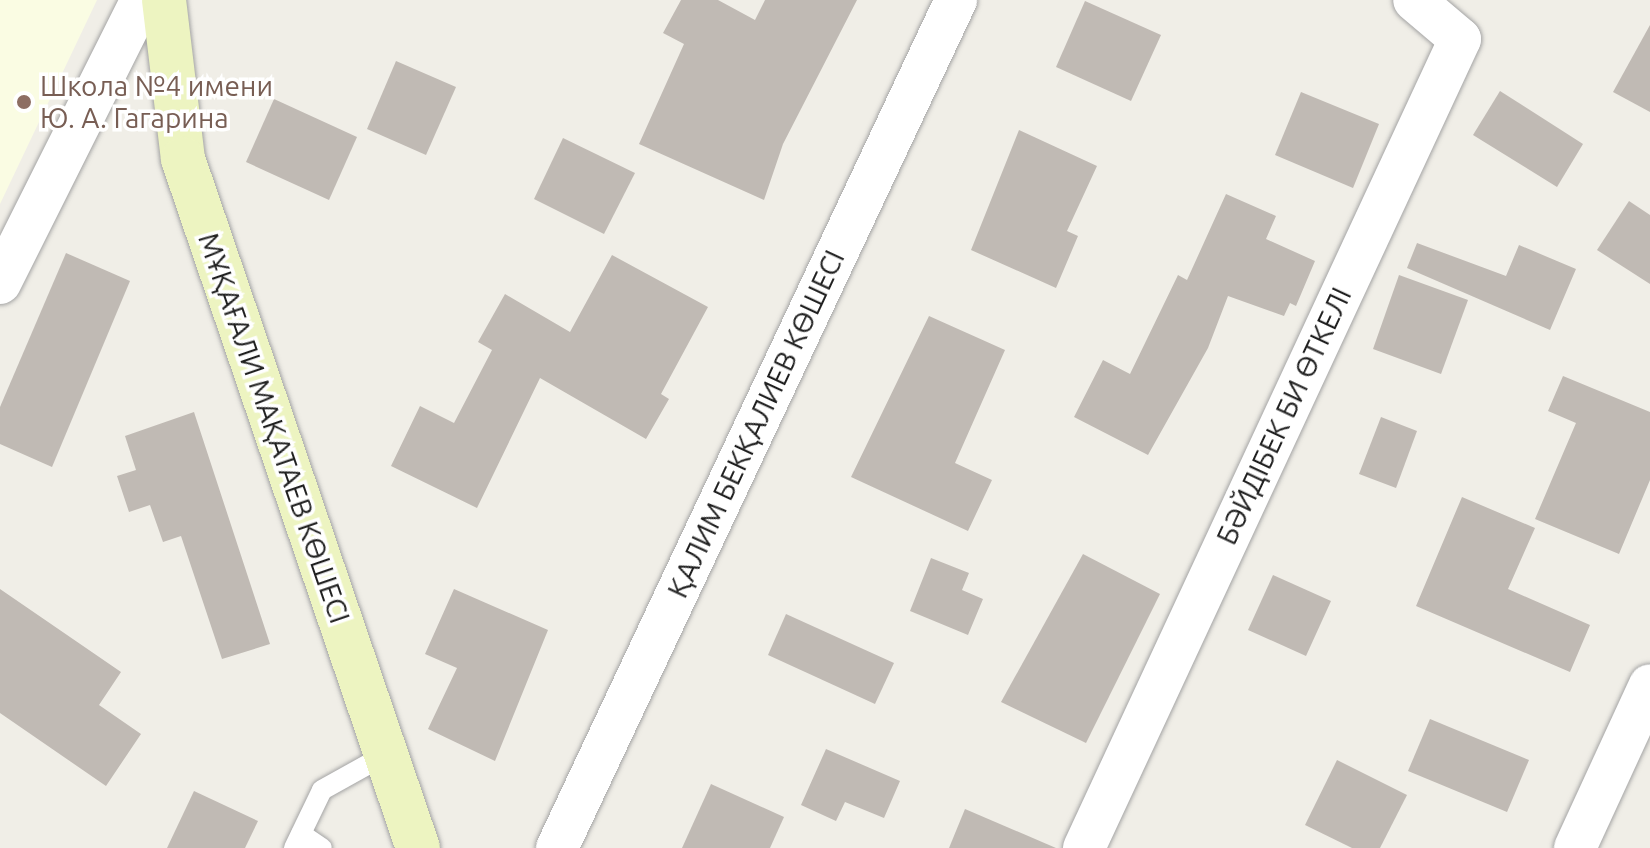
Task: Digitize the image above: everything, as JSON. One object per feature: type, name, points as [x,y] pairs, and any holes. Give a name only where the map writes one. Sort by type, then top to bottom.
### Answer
[{"type":"street","points":[[0,283],[142,0]]},
{"type":"street","name":"МҰҚАҒАЛИ МАҚАТАЕВ КӨШЕСІ","points":[[164,0],[183,159],[418,848]]},
{"type":"street","name":"ҚАЛИМ БЕКҚАЛИЕВ КӨШЕСІ","points":[[557,848],[956,0]]},
{"type":"street","name":"БӘЙДІБЕК БИ ӨТКЕЛІ","points":[[1084,848],[1460,39],[1414,0]]},
{"type":"street","points":[[1575,848],[1650,685]]},
{"type":"lane","points":[[322,848],[297,841],[322,790],[385,755]]},
{"type":"shaded area","name":"Школа №4 имени Ю. А. Гагарина","points":[[0,0],[97,0],[0,204]]},
{"type":"building","points":[[681,0],[718,0],[755,20],[765,0],[857,0],[783,144],[764,200],[639,144],[684,44],[663,33]]},
{"type":"building","points":[[1085,1],[1161,35],[1131,101],[1056,67]]},
{"type":"building","points":[[1650,25],[1650,112],[1613,92]]},
{"type":"building","points":[[396,61],[456,87],[426,155],[367,129]]},
{"type":"building","points":[[1500,91],[1583,144],[1557,187],[1473,135]]},
{"type":"building","points":[[1301,92],[1379,124],[1353,188],[1275,155]]},
{"type":"building","points":[[274,99],[357,137],[329,200],[246,162]]},
{"type":"building","points":[[1019,130],[1097,166],[1067,231],[1078,236],[1056,288],[971,250]]},
{"type":"building","points":[[563,138],[635,173],[604,234],[534,199]]},
{"type":"building","points":[[1226,194],[1276,216],[1266,239],[1315,261],[1296,306],[1290,303],[1284,316],[1228,296],[1208,348],[1148,455],[1074,417],[1103,360],[1130,374],[1178,275],[1187,280]]},
{"type":"building","points":[[1629,201],[1650,215],[1650,284],[1597,250]]},
{"type":"building","points":[[1417,243],[1506,276],[1519,245],[1576,269],[1550,330],[1407,268]]},
{"type":"building","points":[[66,253],[130,281],[52,467],[0,444],[0,407]]},
{"type":"building","points":[[612,255],[708,307],[661,394],[669,399],[646,439],[540,378],[477,508],[391,466],[420,406],[454,423],[492,350],[478,342],[505,294],[570,332]]},
{"type":"building","points":[[1399,275],[1468,300],[1441,374],[1373,349]]},
{"type":"building","points":[[929,316],[1005,350],[955,463],[992,480],[968,531],[851,477]]},
{"type":"building","points":[[1563,376],[1650,412],[1650,480],[1619,554],[1535,519],[1576,423],[1548,411]]},
{"type":"building","points":[[194,412],[270,644],[222,659],[181,536],[163,542],[150,505],[129,512],[117,476],[136,470],[125,436]]},
{"type":"building","points":[[1381,417],[1417,431],[1396,488],[1359,474]]},
{"type":"building","points":[[1462,497],[1535,528],[1508,589],[1590,625],[1570,672],[1416,606]]},
{"type":"building","points":[[1083,554],[1160,594],[1086,743],[1001,702]]},
{"type":"building","points":[[931,558],[969,573],[962,590],[983,599],[968,635],[910,611]]},
{"type":"building","points":[[1273,575],[1331,601],[1306,656],[1248,630]]},
{"type":"building","points":[[0,589],[121,672],[99,705],[141,734],[106,786],[0,713]]},
{"type":"building","points":[[454,589],[548,630],[495,761],[428,729],[457,668],[425,654]]},
{"type":"building","points":[[786,614],[894,663],[875,704],[768,655]]},
{"type":"building","points":[[1430,719],[1529,760],[1507,812],[1408,771]]},
{"type":"building","points":[[826,749],[900,781],[884,818],[845,802],[836,821],[801,805]]},
{"type":"building","points":[[1337,760],[1407,795],[1380,848],[1352,848],[1305,825]]},
{"type":"building","points":[[711,784],[784,817],[770,848],[682,848]]},
{"type":"building","points":[[194,791],[258,821],[245,848],[167,848]]},
{"type":"building","points":[[965,809],[1056,848],[949,848]]},
{"type":"place","name":"Школа №4 имени Ю. А. Гагарина","points":[[24,102]]}]
